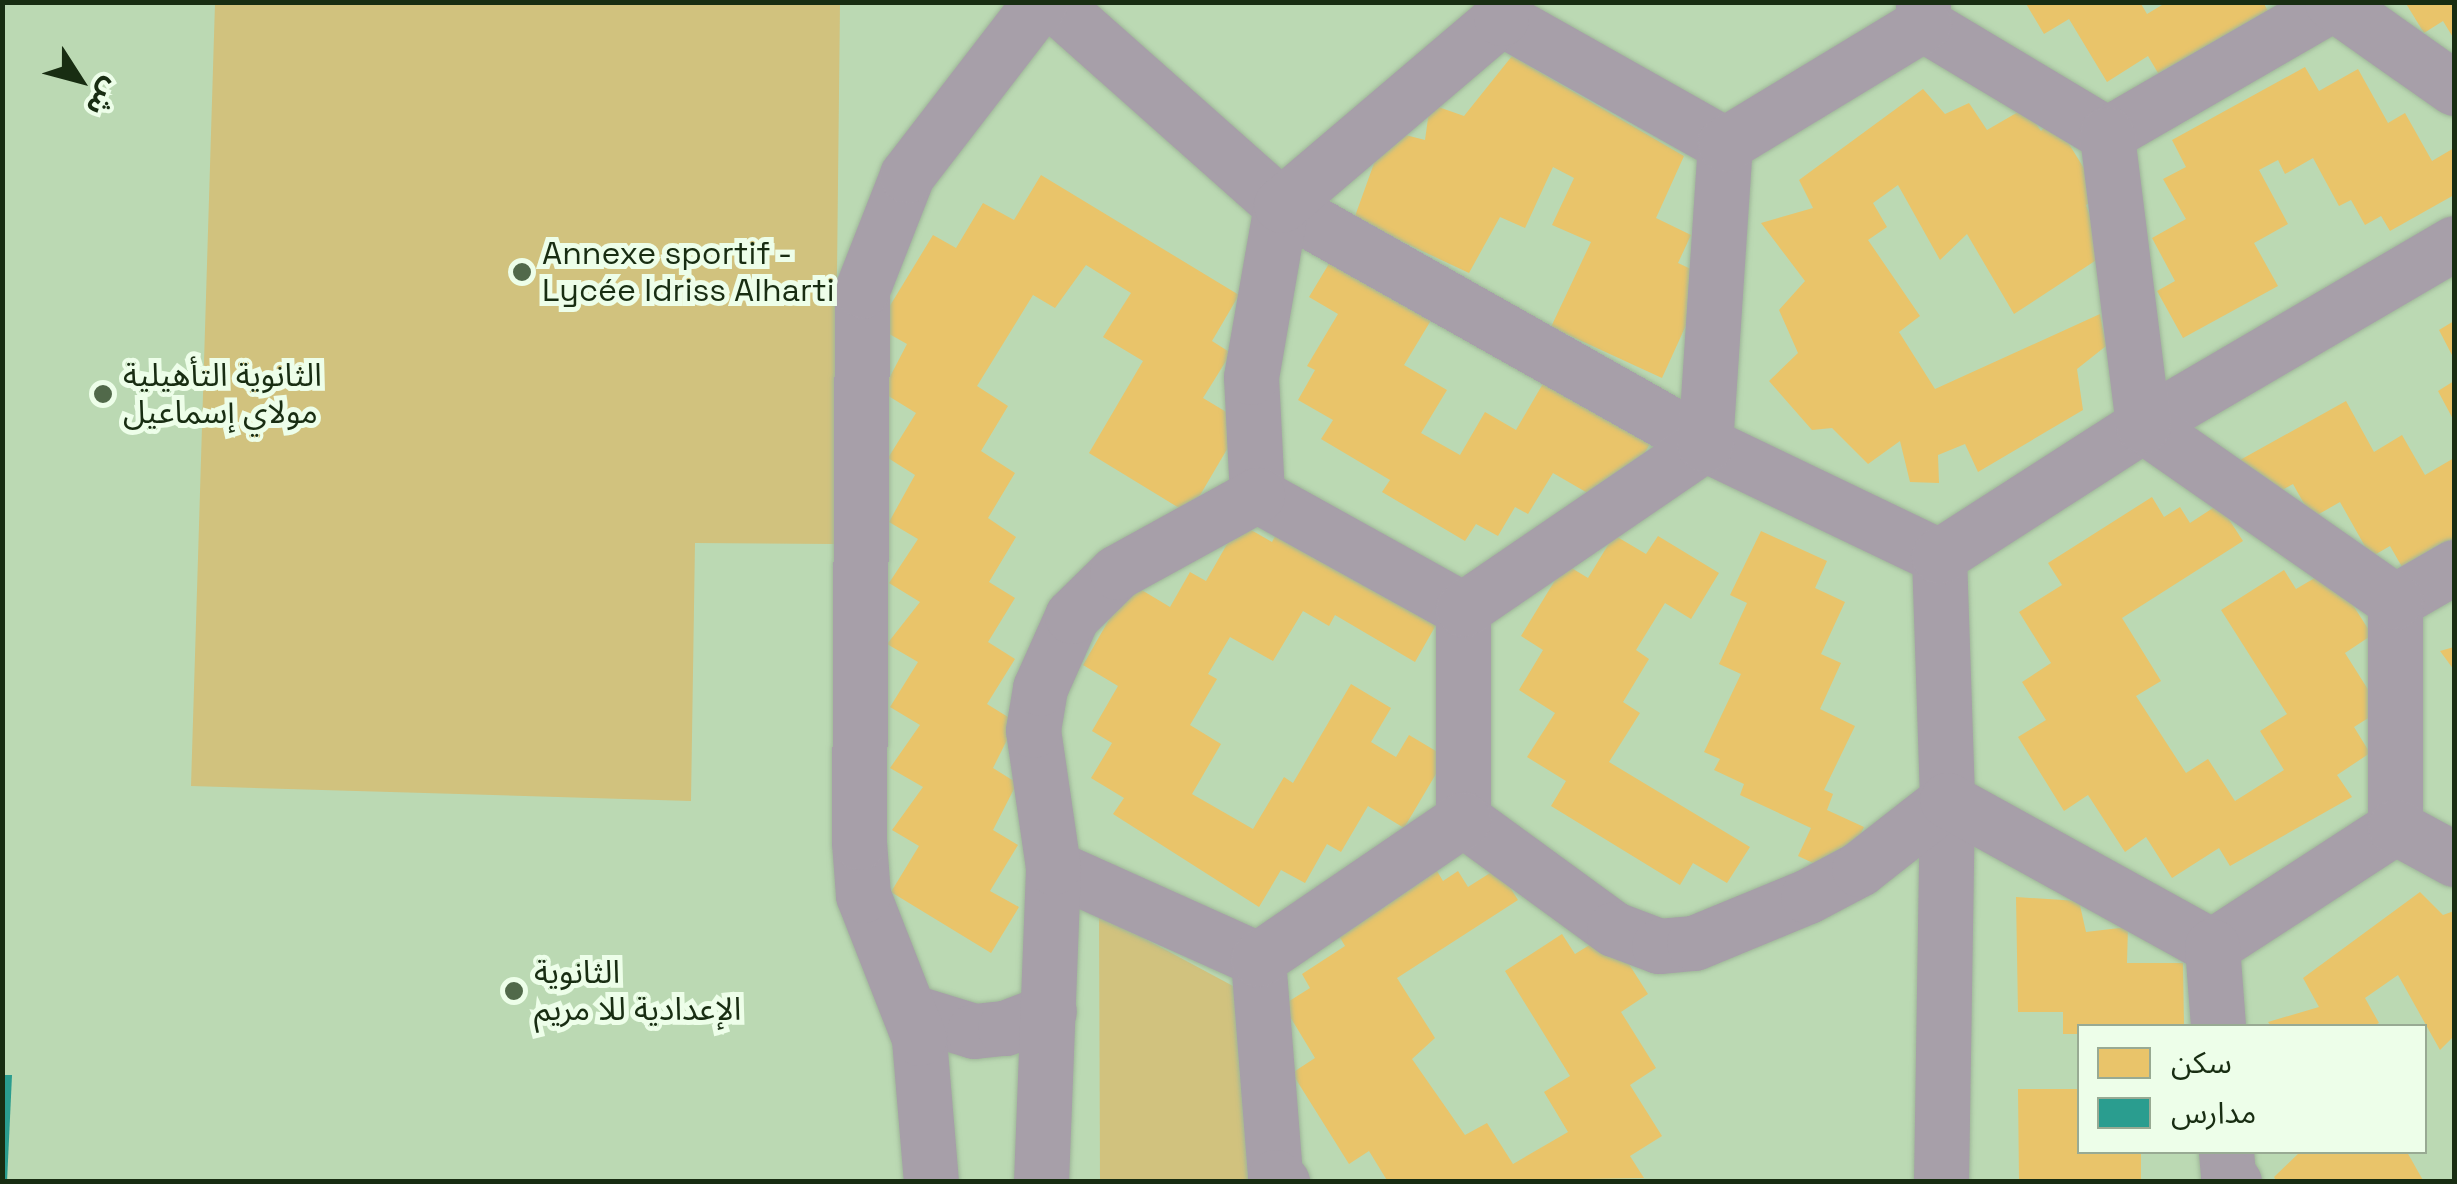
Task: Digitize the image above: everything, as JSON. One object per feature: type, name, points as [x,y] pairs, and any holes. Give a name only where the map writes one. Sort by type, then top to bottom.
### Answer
[{"type":"street","points":[[931,1182],[919,1038],[863,895],[859,842],[862,290],[907,175],[1040,2]]},
{"type":"street","points":[[1052,2],[1281,205],[1705,444],[1939,556]]},
{"type":"street","points":[[2108,134],[2332,3],[2454,88]]},
{"type":"street","points":[[1257,495],[1251,377],[1281,205],[1501,10],[1725,144]]},
{"type":"street","points":[[1725,144],[1923,13],[2108,134],[2144,425],[2396,601]]},
{"type":"street","points":[[1705,444],[1725,144]]},
{"type":"street","points":[[1939,556],[2144,425],[2454,244]]},
{"type":"street","points":[[1463,609],[1705,444]]},
{"type":"street","points":[[1257,495],[1463,609]]},
{"type":"street","points":[[1042,1182],[1054,867],[1033,730],[1040,688],[1072,616],[1116,572],[1257,495]]},
{"type":"street","points":[[1939,556],[1947,800],[1941,1182]]},
{"type":"street","points":[[2396,601],[2454,567]]},
{"type":"street","points":[[2394,827],[2396,601]]},
{"type":"street","points":[[1463,609],[1463,819]]},
{"type":"street","points":[[1463,819],[1614,929],[1673,948],[1825,887],[1947,800]]},
{"type":"street","points":[[1947,800],[2212,946]]},
{"type":"street","points":[[1258,959],[1463,819]]},
{"type":"street","points":[[2394,827],[2454,858]]},
{"type":"street","points":[[2212,946],[2394,827]]},
{"type":"street","points":[[1054,867],[1258,959]]},
{"type":"street","points":[[2212,946],[2218,1024]]},
{"type":"street","points":[[1258,959],[1274,1180]]},
{"type":"street","points":[[909,1010],[974,1032],[1049,1011]]},
{"type":"shaded area","name":"Annexe sportif - Lycée Idriss Alharti","points":[[215,3],[840,3],[834,544],[695,543],[691,801],[191,786]]},
{"type":"shaded area","points":[[1099,914],[1246,993],[1249,1181],[1100,1181]]},
{"type":"building: سكن","points":[[2025,2],[2140,2],[2147,14],[2167,2],[2263,2],[2269,13],[2158,73],[2148,56],[2107,82],[2069,19],[2044,34]]},
{"type":"building: سكن","points":[[2405,2],[2454,2],[2454,39],[2443,21],[2424,33]]},
{"type":"building: سكن","points":[[1512,56],[1684,156],[1656,218],[1691,235],[1678,263],[1708,277],[1662,378],[1551,327],[1591,242],[1552,225],[1574,178],[1553,167],[1525,228],[1500,217],[1469,273],[1354,219],[1386,130],[1425,140],[1430,104],[1464,116]]},
{"type":"building: سكن","points":[[2305,67],[2319,91],[2358,69],[2388,123],[2405,113],[2432,161],[2454,148],[2454,195],[2390,231],[2381,216],[2365,225],[2351,200],[2339,206],[2313,158],[2285,174],[2278,160],[2259,170],[2288,224],[2254,243],[2278,286],[2183,338],[2157,291],[2175,281],[2152,238],[2186,219],[2163,179],[2186,167],[2172,140]]},
{"type":"building: سكن","points":[[1923,89],[1945,114],[1969,103],[1987,130],[2025,108],[2041,131],[2053,118],[2101,196],[2086,205],[2104,255],[2014,314],[1967,234],[1940,260],[1898,185],[1873,203],[1887,227],[1868,240],[1920,316],[1899,332],[1935,389],[2100,314],[2106,346],[2077,369],[2083,410],[1978,472],[1965,444],[1938,455],[1939,483],[1910,482],[1900,441],[1868,464],[1832,428],[1812,430],[1769,381],[1798,353],[1779,310],[1805,281],[1761,223],[1813,208],[1799,180]]},
{"type":"building: سكن","points":[[1041,175],[1239,295],[1212,341],[1231,353],[1203,398],[1243,422],[1189,514],[1089,453],[1143,361],[1103,337],[1131,293],[1086,265],[1055,308],[1033,295],[977,386],[1008,406],[981,451],[1015,473],[988,518],[1016,537],[989,582],[1015,598],[988,642],[1015,659],[987,704],[1016,722],[993,768],[1017,783],[993,830],[1018,845],[990,891],[1019,907],[991,953],[891,892],[919,846],[892,830],[923,787],[890,768],[920,725],[890,707],[918,662],[887,644],[920,602],[889,583],[918,539],[889,522],[915,475],[888,458],[916,413],[882,392],[907,344],[877,327],[933,235],[956,248],[983,203],[1014,220]]},
{"type":"building: سكن","points":[[1333,257],[1433,317],[1404,365],[1447,390],[1421,433],[1460,455],[1485,412],[1516,430],[1548,375],[1654,437],[1622,492],[1598,499],[1553,473],[1528,514],[1515,507],[1498,536],[1476,524],[1465,541],[1382,492],[1390,480],[1321,439],[1333,420],[1298,400],[1315,370],[1307,366],[1338,314],[1309,297]]},
{"type":"building: سكن","points":[[2454,321],[2454,359],[2439,330]]},
{"type":"building: سكن","points":[[2454,381],[2454,421],[2438,391]]},
{"type":"building: سكن","points":[[2346,401],[2374,452],[2402,435],[2425,475],[2454,458],[2454,553],[2409,579],[2390,546],[2371,557],[2340,502],[2312,518],[2293,484],[2263,501],[2240,460]]},
{"type":"building: سكن","points":[[2152,497],[2164,517],[2180,507],[2190,523],[2219,504],[2243,541],[2122,618],[2161,681],[2136,696],[2186,773],[2208,759],[2235,801],[2284,770],[2260,731],[2287,714],[2221,610],[2284,570],[2296,589],[2330,569],[2372,635],[2345,653],[2381,710],[2354,727],[2370,753],[2337,775],[2352,797],[2230,866],[2219,848],[2172,878],[2146,837],[2125,852],[2088,795],[2064,811],[2018,737],[2046,720],[2022,682],[2051,663],[2019,612],[2062,585],[2048,563]]},
{"type":"building: سكن","points":[[1284,520],[1436,625],[1415,662],[1335,615],[1329,626],[1303,611],[1273,661],[1230,637],[1208,674],[1217,679],[1190,725],[1221,744],[1192,794],[1253,829],[1284,777],[1293,783],[1351,684],[1391,708],[1371,742],[1396,757],[1409,735],[1446,757],[1404,828],[1368,806],[1341,852],[1327,844],[1305,883],[1281,870],[1259,907],[1113,814],[1124,798],[1091,778],[1112,743],[1092,731],[1118,686],[1083,665],[1130,583],[1170,607],[1190,572],[1206,581],[1239,523],[1272,542]]},
{"type":"building: سكن","points":[[1761,531],[1827,561],[1815,588],[1845,602],[1821,654],[1841,663],[1820,709],[1855,726],[1824,790],[1833,794],[1827,810],[1864,827],[1841,876],[1798,856],[1811,828],[1740,795],[1744,784],[1714,770],[1720,759],[1704,752],[1741,674],[1719,664],[1747,603],[1730,595]]},
{"type":"building: سكن","points":[[1614,535],[1646,554],[1658,536],[1719,573],[1691,619],[1665,603],[1636,650],[1649,659],[1623,702],[1640,713],[1609,762],[1750,847],[1727,883],[1693,863],[1680,885],[1551,806],[1566,781],[1527,757],[1555,713],[1519,690],[1543,650],[1521,636],[1565,564],[1588,578]]},
{"type":"building: سكن","points":[[2454,647],[2454,670],[2440,651]]},
{"type":"building: سكن","points":[[1431,861],[1443,881],[1458,871],[1468,887],[1498,868],[1518,900],[1397,978],[1435,1038],[1412,1059],[1465,1135],[1487,1123],[1513,1164],[1568,1132],[1544,1092],[1570,1076],[1505,971],[1562,934],[1575,954],[1609,933],[1648,994],[1621,1012],[1656,1068],[1630,1085],[1662,1136],[1630,1156],[1644,1178],[1388,1182],[1369,1151],[1349,1164],[1292,1073],[1315,1058],[1283,1005],[1310,988],[1302,974],[1345,946],[1332,924]]},
{"type":"building: سكن","points":[[2420,892],[2443,915],[2454,911],[2454,1036],[2440,1050],[2398,975],[2365,998],[2377,1024],[2270,1024],[2319,1007],[2303,978]]},
{"type":"building: سكن","points":[[2016,897],[2079,901],[2086,932],[2128,927],[2127,963],[2183,963],[2184,1024],[2077,1024],[2077,1034],[2063,1034],[2063,1012],[2018,1012]]},
{"type":"building: سكن","points":[[2018,1089],[2077,1089],[2077,1154],[2141,1154],[2141,1182],[2019,1182]]},
{"type":"building: سكن","points":[[2298,1154],[2408,1154],[2424,1182],[2277,1182],[2274,1177]]},
{"type":"building: مدارس","points":[[2,1075],[12,1075],[7,1182],[2,1182]]},
{"type":"place","name":"Annexe sportif - Lycée Idriss Alharti","points":[[522,272]]},
{"type":"place","name":"الثانوية التأهيلية مولاي إسماعيل","points":[[103,394]]},
{"type":"place","name":"الثانوية الإعدادية للا مريم","points":[[514,991]]}]
